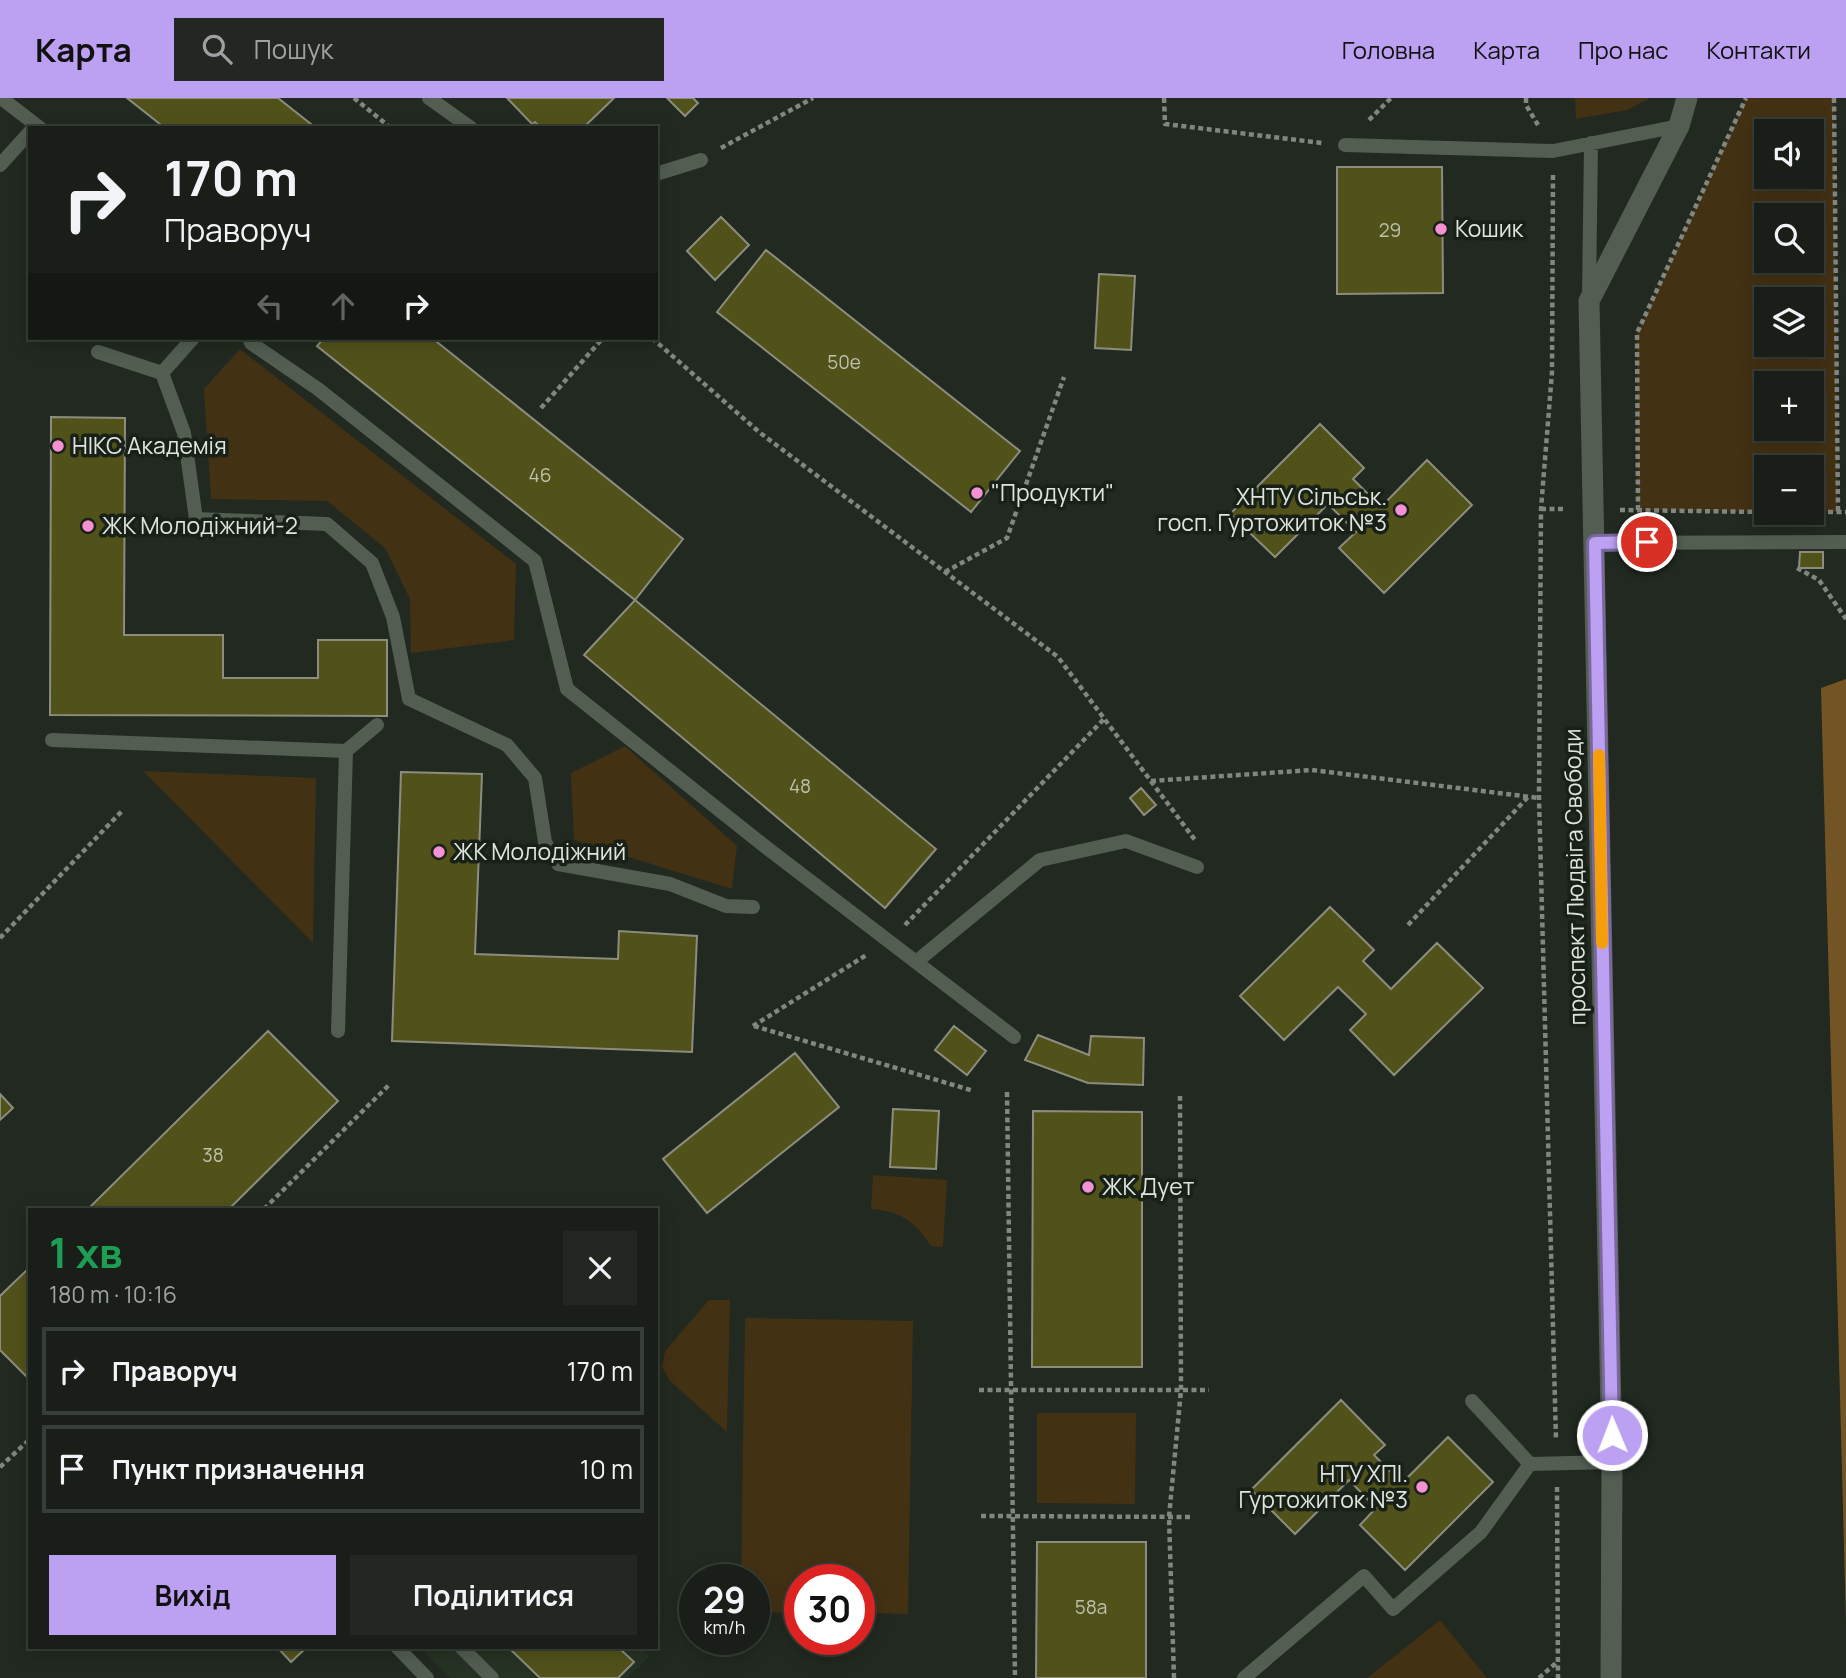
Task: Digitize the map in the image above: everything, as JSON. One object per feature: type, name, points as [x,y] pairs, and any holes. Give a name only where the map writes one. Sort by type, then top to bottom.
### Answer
[{"type":"street","name":"проспект Людвіга Свободи","points":[[1611,1678],[1612,1462],[1589,301],[1679,126],[1688,98]]},
{"type":"lane","points":[[1,98],[33,126]]},
{"type":"lane","points":[[429,98],[468,126]]},
{"type":"lane","points":[[1345,145],[1553,151],[1679,126]]},
{"type":"lane","points":[[0,165],[28,135]]},
{"type":"lane","points":[[1589,301],[1591,144]]},
{"type":"lane","points":[[658,173],[701,160]]},
{"type":"lane","points":[[162,373],[191,340]]},
{"type":"lane","points":[[250,340],[318,390],[535,561],[567,689],[1014,1037]]},
{"type":"lane","points":[[98,352],[162,373]]},
{"type":"lane","points":[[162,373],[184,433],[196,519],[327,524],[372,563],[393,617],[407,701],[507,745],[535,778],[545,842],[558,864],[670,884],[726,906],[753,907]]},
{"type":"lane","points":[[1595,543],[1846,542]]},
{"type":"lane","points":[[52,740],[346,751],[377,725]]},
{"type":"lane","points":[[338,1031],[346,751]]},
{"type":"lane","points":[[916,962],[1040,860],[1126,841],[1197,867]]},
{"type":"lane","points":[[1472,1401],[1530,1464],[1612,1462]]},
{"type":"lane","points":[[1244,1678],[1364,1576],[1393,1609],[1481,1532],[1530,1464]]},
{"type":"lane","points":[[399,1649],[427,1678]]},
{"type":"lane","points":[[463,1649],[492,1678]]},
{"type":"path","points":[[354,98],[389,126]]},
{"type":"path","points":[[701,160],[813,98]]},
{"type":"path","points":[[1164,98],[1165,124],[1345,145],[1391,98]]},
{"type":"path","points":[[1746,98],[1637,333],[1638,510],[1754,512]]},
{"type":"path","points":[[1834,98],[1838,512]]},
{"type":"path","points":[[1553,151],[1552,372],[1541,509],[1539,798],[1556,1464],[1558,1678]]},
{"type":"path","points":[[541,408],[601,340]]},
{"type":"path","points":[[654,340],[759,432],[1058,657],[1200,846]]},
{"type":"path","points":[[945,572],[1007,538],[1064,377]]},
{"type":"path","points":[[1824,512],[1846,512]]},
{"type":"path","points":[[1778,542],[1795,567],[1819,580],[1846,619]]},
{"type":"path","points":[[974,1091],[753,1026],[889,941],[1104,719]]},
{"type":"path","points":[[1150,781],[1312,770],[1539,798]]},
{"type":"path","points":[[1408,925],[1529,796]]},
{"type":"path","points":[[0,938],[122,811]]},
{"type":"path","points":[[265,1208],[390,1084]]},
{"type":"path","points":[[1007,1092],[1015,1678]]},
{"type":"path","points":[[1174,1678],[1169,1517],[1181,1390],[1180,1096]]},
{"type":"path","points":[[979,1390],[1209,1390]]},
{"type":"path","points":[[0,1467],[28,1441]]},
{"type":"path","points":[[981,1516],[1193,1517]]},
{"type":"path","points":[[1539,1678],[1558,1662]]},
{"type":"shaded area","points":[[1575,98],[1650,98],[1627,110],[1576,119]]},
{"type":"shaded area","points":[[1746,98],[1834,98],[1838,512],[1824,512],[1824,455],[1754,455],[1754,512],[1638,510],[1637,333]]},
{"type":"shaded area","points":[[240,349],[516,564],[514,640],[411,653],[410,599],[385,548],[327,501],[211,499],[204,389]]},
{"type":"shaded area","points":[[1846,679],[1846,1621],[1821,688]]},
{"type":"shaded area","points":[[625,746],[737,846],[732,889],[574,840],[571,773]]},
{"type":"shaded area","points":[[143,771],[316,778],[313,943]]},
{"type":"shaded area","points":[[873,1175],[947,1180],[943,1247],[931,1246],[919,1230],[899,1215],[871,1209]]},
{"type":"shaded area","points":[[709,1300],[730,1300],[727,1432],[670,1381],[662,1367],[665,1351]]},
{"type":"shaded area","points":[[745,1318],[913,1321],[908,1614],[875,1613],[875,1564],[784,1564],[784,1613],[770,1612],[770,1564],[741,1564]]},
{"type":"shaded area","points":[[1037,1413],[1136,1413],[1135,1504],[1037,1503]]},
{"type":"shaded area","points":[[1440,1620],[1487,1678],[1367,1678]]},
{"type":"shaded area","points":[[421,1649],[642,1649],[650,1656],[627,1678],[450,1678]]},
{"type":"building","points":[[127,98],[278,98],[313,126],[162,126]]},
{"type":"building","points":[[507,98],[614,98],[585,126],[539,126],[535,122],[532,124]]},
{"type":"building","points":[[667,98],[693,98],[698,103],[685,116]]},
{"type":"building","points":[[1337,167],[1442,167],[1443,293],[1337,294]]},
{"type":"building","points":[[721,217],[749,245],[715,280],[687,251]]},
{"type":"building","points":[[766,250],[1020,451],[971,512],[717,312]]},
{"type":"building","points":[[1099,274],[1135,276],[1131,350],[1095,348]]},
{"type":"building","points":[[322,340],[434,340],[683,539],[635,600],[317,346]]},
{"type":"building","name":"ЖК Молодіжний-2","points":[[51,417],[125,418],[124,635],[223,635],[223,678],[318,678],[318,640],[387,640],[387,716],[50,715]]},
{"type":"building","name":"ХНТУ Сільськ. госп. Гуртожиток №3","points":[[1320,424],[1364,468],[1353,479],[1381,507],[1427,460],[1472,505],[1384,593],[1339,548],[1356,532],[1328,504],[1275,557],[1230,514]]},
{"type":"building","points":[[1800,552],[1823,552],[1823,568],[1799,568]]},
{"type":"building","points":[[635,600],[936,849],[885,908],[584,655]]},
{"type":"building","name":"ЖК Молодіжний","points":[[401,772],[482,774],[475,954],[618,959],[619,931],[697,936],[692,1052],[392,1041]]},
{"type":"building","points":[[1141,788],[1156,805],[1144,815],[1130,798]]},
{"type":"building","points":[[1330,907],[1374,950],[1363,961],[1391,989],[1437,943],[1483,988],[1394,1075],[1350,1030],[1366,1014],[1338,987],[1284,1040],[1240,996]]},
{"type":"building","points":[[954,1026],[986,1051],[967,1075],[935,1050]]},
{"type":"building","points":[[268,1031],[338,1101],[230,1208],[89,1208]]},
{"type":"building","points":[[1038,1035],[1089,1055],[1091,1036],[1144,1038],[1143,1085],[1088,1083],[1025,1060]]},
{"type":"building","points":[[795,1053],[839,1107],[707,1213],[663,1159]]},
{"type":"building","points":[[0,1094],[13,1108],[0,1120]]},
{"type":"building","points":[[893,1109],[939,1111],[936,1169],[890,1167]]},
{"type":"building","name":"ЖК Дует","points":[[1033,1111],[1142,1112],[1142,1367],[1032,1367]]},
{"type":"building","points":[[28,1269],[28,1378],[0,1350],[0,1296]]},
{"type":"building","name":"НТУ ХПІ. Гуртожиток №3","points":[[1341,1400],[1385,1445],[1374,1455],[1402,1483],[1448,1437],[1493,1482],[1405,1570],[1360,1525],[1376,1508],[1349,1480],[1295,1534],[1251,1490]]},
{"type":"building","points":[[1037,1542],[1146,1542],[1146,1678],[1036,1678]]},
{"type":"building","points":[[279,1649],[305,1649],[291,1662]]},
{"type":"building","points":[[510,1649],[620,1649],[634,1662],[618,1678],[540,1678]]},
{"type":"slow traffic","points":[[1599,755],[1602,943]]},
{"type":"place","name":"Кошик","points":[[1441,229]]},
{"type":"place","name":"НІКС Академія","points":[[58,446]]},
{"type":"place","name":"\"Продукти\"","points":[[977,493]]},
{"type":"place","name":"ХНТУ Сільськ. госп. Гуртожиток №3","points":[[1401,510]]},
{"type":"place","name":"ЖК Молодіжний-2","points":[[88,526]]},
{"type":"place","name":"ЖК Молодіжний","points":[[439,852]]},
{"type":"place","name":"ЖК Дует","points":[[1088,1187]]},
{"type":"place","name":"НТУ ХПІ. Гуртожиток №3","points":[[1422,1487]]},
{"type":"route","points":[[1612,1435],[1595,543],[1647,542]]}]
